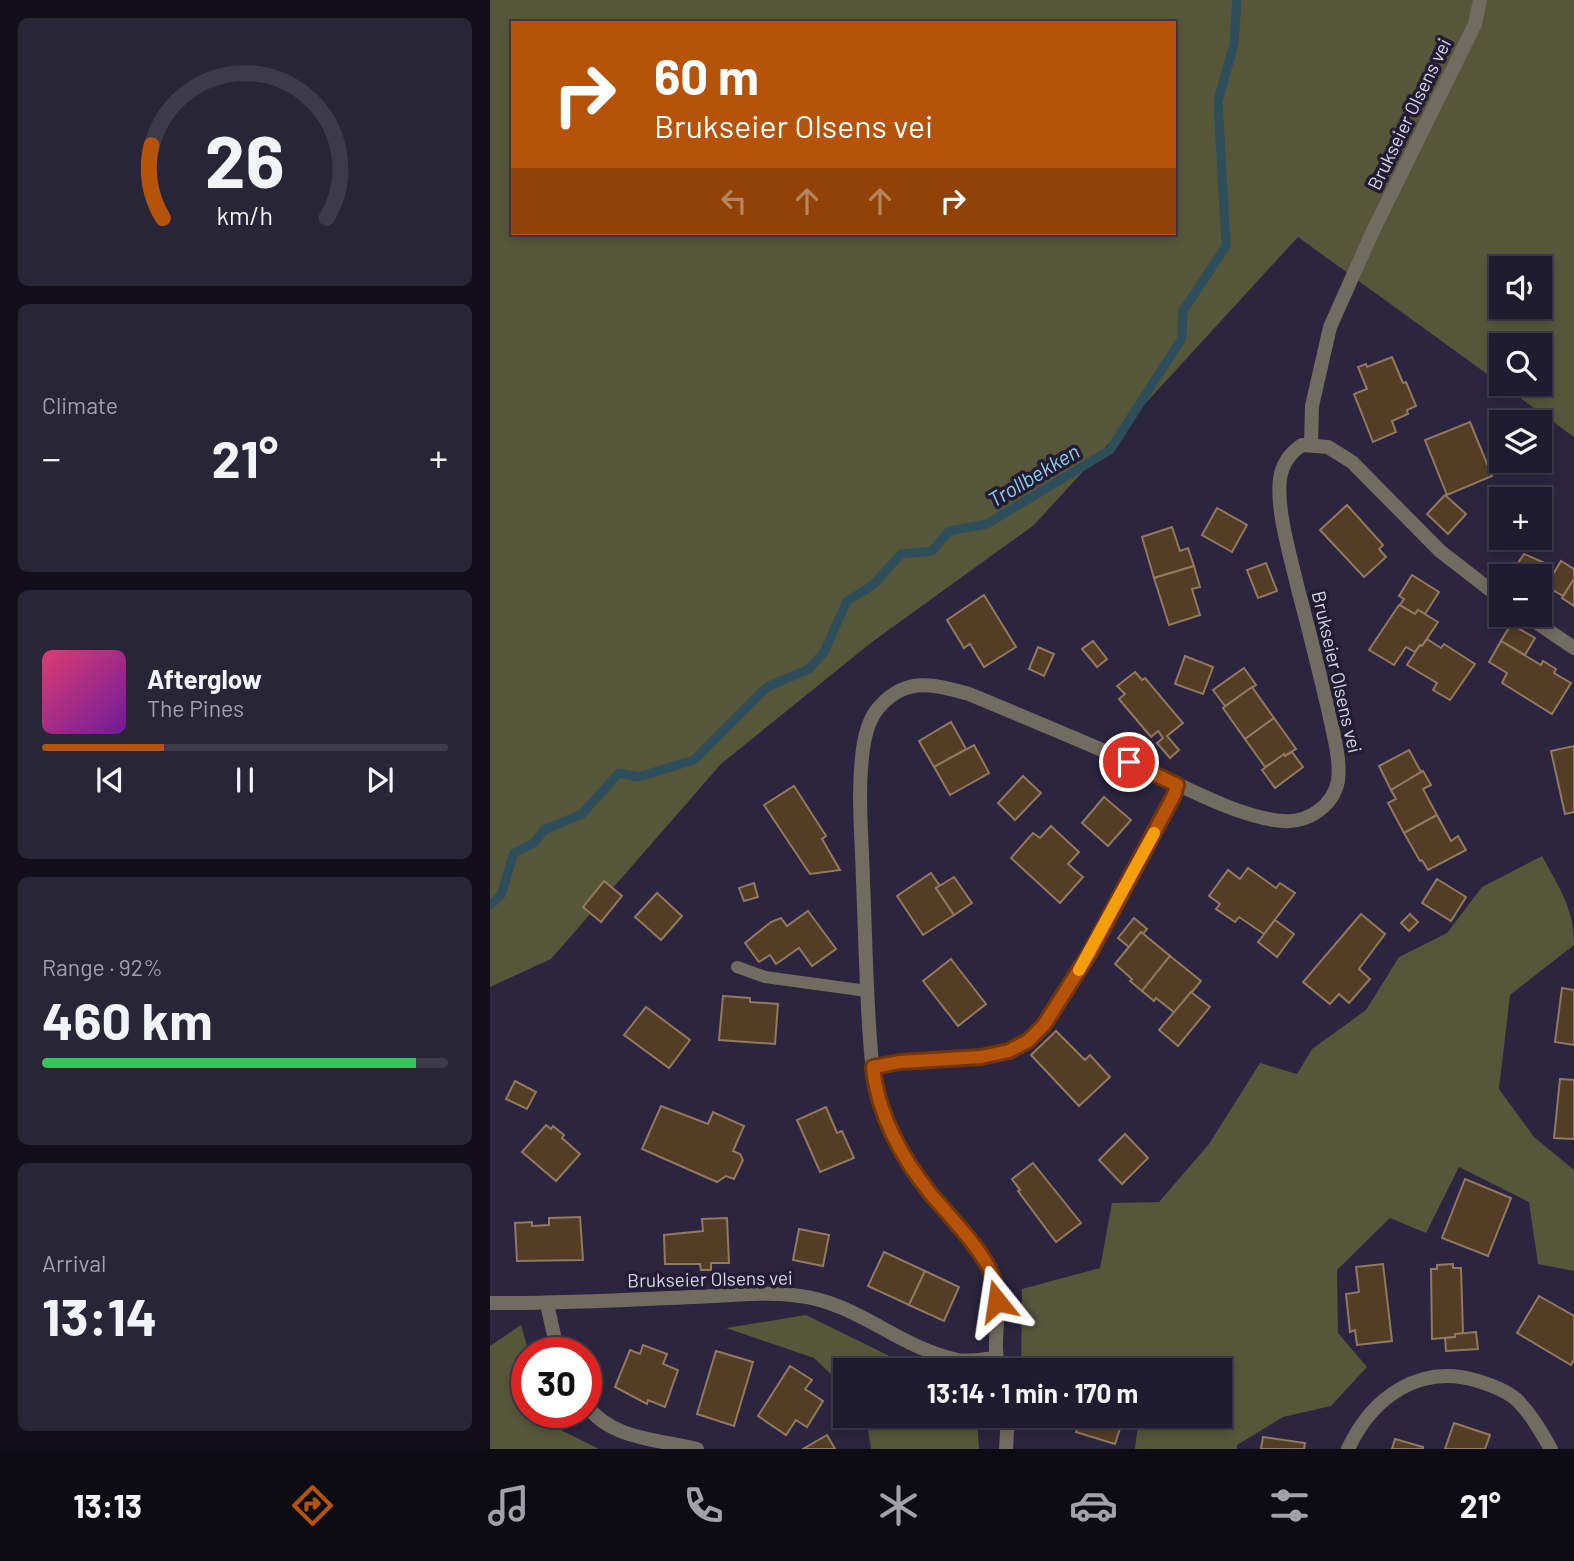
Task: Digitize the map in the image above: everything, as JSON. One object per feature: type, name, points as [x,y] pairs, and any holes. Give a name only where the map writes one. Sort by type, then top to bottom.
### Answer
[{"type":"street","name":"Brukseier Olsens vei","points":[[997,1358],[997,1301],[994,1279],[985,1260],[929,1191],[898,1147],[882,1107],[873,1067],[861,835],[863,747],[870,723],[881,704],[897,692],[915,685],[934,684],[969,694],[1177,785],[1262,818],[1286,822],[1319,812],[1334,794],[1339,771],[1318,666],[1287,544],[1280,494],[1284,466],[1289,456],[1302,445],[1311,444],[1312,407],[1330,327],[1372,233],[1475,24],[1480,0]]},
{"type":"street","points":[[1311,444],[1328,446],[1352,463],[1440,551],[1489,589]]},
{"type":"street","points":[[1543,627],[1574,648]]},
{"type":"street","name":"Brukseier Olsens vei","points":[[490,1303],[547,1304],[760,1294],[798,1295],[846,1308],[915,1346],[951,1358]]},
{"type":"street","points":[[547,1304],[554,1337]]},
{"type":"street","points":[[1348,1449],[1363,1421],[1382,1401],[1406,1385],[1444,1375],[1493,1386],[1516,1399],[1551,1449]]},
{"type":"street","points":[[602,1419],[626,1435],[697,1449]]},
{"type":"street","points":[[1006,1449],[1007,1428]]},
{"type":"lane","points":[[873,1067],[900,1062],[981,1057],[1009,1051],[1028,1041],[1044,1025],[1091,951],[1177,785]]},
{"type":"lane","points":[[737,967],[765,977],[867,991]]},
{"type":"green space","points":[[490,0],[1574,0],[1574,437],[1552,421],[1552,410],[1537,410],[1517,396],[1552,396],[1552,333],[1489,333],[1489,375],[1298,237],[1034,525],[872,642],[721,764],[551,959],[490,987]]},
{"type":"green space","points":[[1542,856],[1560,888],[1571,920],[1574,945],[1510,995],[1499,1089],[1534,1137],[1574,1170],[1574,1271],[1538,1264],[1529,1202],[1459,1167],[1426,1233],[1390,1218],[1337,1270],[1338,1333],[1367,1367],[1331,1406],[1283,1417],[1237,1445],[1237,1449],[1135,1449],[1138,1428],[1232,1428],[1232,1358],[1021,1358],[1022,1289],[1100,1268],[1112,1203],[1159,1202],[1209,1144],[1260,1063],[1297,1074],[1312,1049],[1366,1010],[1399,957],[1447,933],[1482,887]]},
{"type":"green space","points":[[806,1315],[894,1358],[833,1358],[833,1376],[814,1358],[726,1328]]},
{"type":"green space","points":[[521,1325],[524,1337],[511,1337],[511,1428],[557,1428],[599,1449],[490,1449],[490,1346]]},
{"type":"green space","points":[[868,1428],[978,1428],[979,1449],[871,1449]]},
{"type":"building","points":[[1392,357],[1416,406],[1407,410],[1408,414],[1392,421],[1396,432],[1373,442],[1354,394],[1367,389],[1358,367],[1366,364],[1367,367]]},
{"type":"building","points":[[1470,422],[1492,476],[1447,495],[1425,440]]},
{"type":"building","points":[[1445,495],[1466,514],[1448,534],[1427,514]]},
{"type":"building","points":[[1347,505],[1383,545],[1379,549],[1386,557],[1364,577],[1320,530]]},
{"type":"building","points":[[1217,508],[1247,525],[1232,552],[1202,535]]},
{"type":"building","points":[[1172,527],[1180,551],[1188,548],[1194,566],[1154,578],[1142,537]]},
{"type":"building","points":[[1524,554],[1547,564],[1517,564]]},
{"type":"building","points":[[1561,561],[1574,569],[1574,579],[1563,596],[1552,590],[1552,576]]},
{"type":"building","points":[[1266,563],[1277,591],[1258,598],[1247,570]]},
{"type":"building","points":[[1194,566],[1200,587],[1192,589],[1200,615],[1169,625],[1154,578]]},
{"type":"building","points":[[1412,575],[1439,592],[1425,614],[1418,610],[1415,614],[1400,605],[1404,599],[1399,596]]},
{"type":"building","points":[[1574,579],[1574,606],[1562,598]]},
{"type":"building","points":[[984,595],[1016,647],[984,667],[970,644],[964,648],[947,620]]},
{"type":"building","points":[[1399,605],[1415,614],[1418,610],[1438,622],[1422,646],[1415,652],[1406,647],[1394,665],[1369,650]]},
{"type":"building","points":[[1509,627],[1516,627],[1535,638],[1525,655],[1501,641]]},
{"type":"building","points":[[1427,639],[1441,648],[1444,644],[1475,664],[1450,700],[1433,690],[1437,683],[1407,665]]},
{"type":"building","points":[[1093,641],[1107,659],[1097,667],[1082,649]]},
{"type":"building","points":[[1501,641],[1541,665],[1543,661],[1556,669],[1554,673],[1571,683],[1552,714],[1502,683],[1507,673],[1489,662]]},
{"type":"building","points":[[1038,647],[1054,654],[1044,676],[1029,669]]},
{"type":"building","points":[[1185,656],[1213,667],[1203,694],[1175,684]]},
{"type":"building","points":[[1244,668],[1256,685],[1225,706],[1213,690]]},
{"type":"building","points":[[1135,672],[1142,680],[1145,678],[1183,723],[1167,736],[1179,750],[1170,758],[1157,743],[1163,738],[1158,731],[1151,737],[1119,699],[1125,694],[1117,686]]},
{"type":"building","points":[[1252,687],[1274,718],[1245,739],[1223,708]]},
{"type":"building","points":[[1274,718],[1296,749],[1265,767],[1245,739]]},
{"type":"building","points":[[951,722],[966,749],[934,767],[919,741]]},
{"type":"building","points":[[974,745],[989,773],[950,795],[934,767]]},
{"type":"building","points":[[1574,746],[1574,812],[1565,814],[1551,751]]},
{"type":"building","points":[[1409,750],[1421,772],[1391,790],[1379,766]]},
{"type":"building","points":[[1292,752],[1303,767],[1275,788],[1262,770],[1284,754],[1285,756]]},
{"type":"building","points":[[1423,771],[1431,785],[1423,789],[1437,815],[1404,833],[1388,803],[1396,799],[1391,790]]},
{"type":"building","points":[[1023,776],[1041,793],[1015,820],[998,803]]},
{"type":"building","points":[[794,786],[826,836],[822,839],[840,870],[810,874],[764,805]]},
{"type":"building","points":[[1104,797],[1131,820],[1108,846],[1082,823]]},
{"type":"building","points":[[1437,815],[1451,841],[1458,836],[1466,850],[1428,870],[1404,833]]},
{"type":"building","points":[[1051,826],[1079,852],[1068,864],[1083,877],[1060,903],[1011,858],[1033,833],[1040,838]]},
{"type":"building","points":[[1248,868],[1276,888],[1280,883],[1295,893],[1264,934],[1239,917],[1235,922],[1216,909],[1220,904],[1209,896],[1228,870],[1240,879]]},
{"type":"building","points":[[931,873],[940,886],[936,888],[954,915],[923,935],[897,896]]},
{"type":"building","points":[[954,877],[972,903],[954,915],[936,888]]},
{"type":"building","points":[[1437,879],[1466,897],[1451,921],[1422,903]]},
{"type":"building","points":[[604,881],[622,896],[601,922],[583,907]]},
{"type":"building","points":[[754,883],[758,897],[744,901],[739,888]]},
{"type":"building","points":[[657,893],[682,916],[661,940],[635,917]]},
{"type":"building","points":[[808,911],[836,949],[812,966],[799,948],[776,964],[770,955],[759,962],[745,943],[771,922],[781,918],[787,926]]},
{"type":"building","points":[[1361,914],[1385,934],[1359,969],[1370,979],[1349,1003],[1339,994],[1330,1004],[1303,982]]},
{"type":"building","points":[[1410,914],[1418,922],[1409,931],[1401,923]]},
{"type":"building","points":[[1134,918],[1147,929],[1143,934],[1141,932],[1129,947],[1118,938]]},
{"type":"building","points":[[1275,920],[1294,934],[1277,957],[1258,942]]},
{"type":"building","points":[[1141,932],[1170,956],[1142,991],[1115,964]]},
{"type":"building","points":[[1170,956],[1201,981],[1175,1013],[1142,991]]},
{"type":"building","points":[[951,959],[986,1004],[958,1026],[923,981]]},
{"type":"building","points":[[1562,988],[1574,990],[1574,1045],[1555,1042]]},
{"type":"building","points":[[1191,992],[1210,1007],[1178,1046],[1159,1030]]},
{"type":"building","points":[[723,996],[778,1004],[775,1044],[719,1040]]},
{"type":"building","points":[[646,1007],[690,1040],[669,1068],[624,1035]]},
{"type":"building","points":[[1056,1031],[1085,1060],[1090,1055],[1110,1077],[1079,1106],[1031,1055]]},
{"type":"building","points":[[1560,1079],[1574,1080],[1574,1139],[1554,1138]]},
{"type":"building","points":[[515,1081],[536,1092],[527,1109],[506,1099]]},
{"type":"building","points":[[661,1106],[708,1124],[713,1112],[744,1126],[733,1151],[740,1154],[743,1160],[734,1179],[726,1176],[717,1182],[642,1149]]},
{"type":"building","points":[[826,1107],[837,1133],[842,1131],[854,1158],[820,1172],[797,1120]]},
{"type":"building","points":[[546,1125],[551,1129],[553,1126],[564,1135],[562,1138],[580,1154],[556,1181],[522,1152]]},
{"type":"building","points":[[1125,1134],[1148,1158],[1122,1184],[1099,1160]]},
{"type":"building","points":[[1033,1163],[1081,1223],[1056,1242],[1012,1179]]},
{"type":"building","points":[[1465,1179],[1511,1198],[1488,1256],[1442,1238]]},
{"type":"building","points":[[580,1217],[583,1260],[517,1261],[515,1223],[549,1225],[549,1218]]},
{"type":"building","points":[[727,1218],[729,1263],[711,1263],[711,1270],[701,1270],[700,1264],[665,1264],[664,1235],[703,1231],[702,1219]]},
{"type":"building","points":[[799,1229],[829,1235],[823,1266],[793,1260]]},
{"type":"building","points":[[884,1252],[925,1271],[909,1305],[868,1286]]},
{"type":"building","points":[[1383,1264],[1392,1341],[1357,1345],[1355,1330],[1350,1332],[1346,1294],[1359,1292],[1356,1267]]},
{"type":"building","points":[[1453,1264],[1453,1268],[1461,1268],[1463,1334],[1432,1339],[1431,1269],[1437,1269],[1437,1265]]},
{"type":"building","points":[[925,1271],[959,1287],[944,1321],[909,1305]]},
{"type":"building","points":[[1539,1296],[1574,1316],[1574,1359],[1571,1365],[1517,1333]]},
{"type":"building","points":[[1476,1332],[1478,1349],[1446,1351],[1445,1338]]},
{"type":"building","points":[[643,1345],[667,1354],[663,1364],[678,1370],[665,1407],[648,1400],[647,1404],[615,1387],[630,1350],[640,1354]]},
{"type":"building","points":[[716,1351],[753,1362],[734,1426],[697,1414]]},
{"type":"building","points":[[790,1366],[812,1380],[805,1389],[823,1401],[807,1427],[796,1420],[786,1435],[758,1416]]},
{"type":"building","points":[[1454,1423],[1490,1435],[1485,1449],[1445,1449]]},
{"type":"building","points":[[1077,1428],[1120,1428],[1115,1444],[1076,1432]]},
{"type":"building","points":[[827,1435],[835,1449],[803,1449]]},
{"type":"building","points":[[1263,1437],[1305,1443],[1304,1449],[1261,1449]]},
{"type":"building","points":[[1395,1439],[1423,1447],[1423,1449],[1392,1449]]},
{"type":"waterway","name":"Trollbekken","points":[[490,905],[501,895],[514,853],[534,843],[544,830],[582,814],[619,773],[638,777],[694,760],[767,687],[809,669],[824,652],[847,601],[873,585],[901,554],[932,551],[949,531],[987,524],[1110,450],[1182,338],[1183,311],[1226,246],[1218,101],[1234,44],[1237,0]]},
{"type":"slow traffic","points":[[1079,970],[1154,833]]},
{"type":"route","points":[[997,1301],[994,1279],[985,1260],[912,1169],[898,1147],[882,1107],[873,1067],[942,1058],[981,1057],[1009,1051],[1028,1041],[1044,1025],[1091,951],[1174,795],[1177,785],[1129,762]]}]
